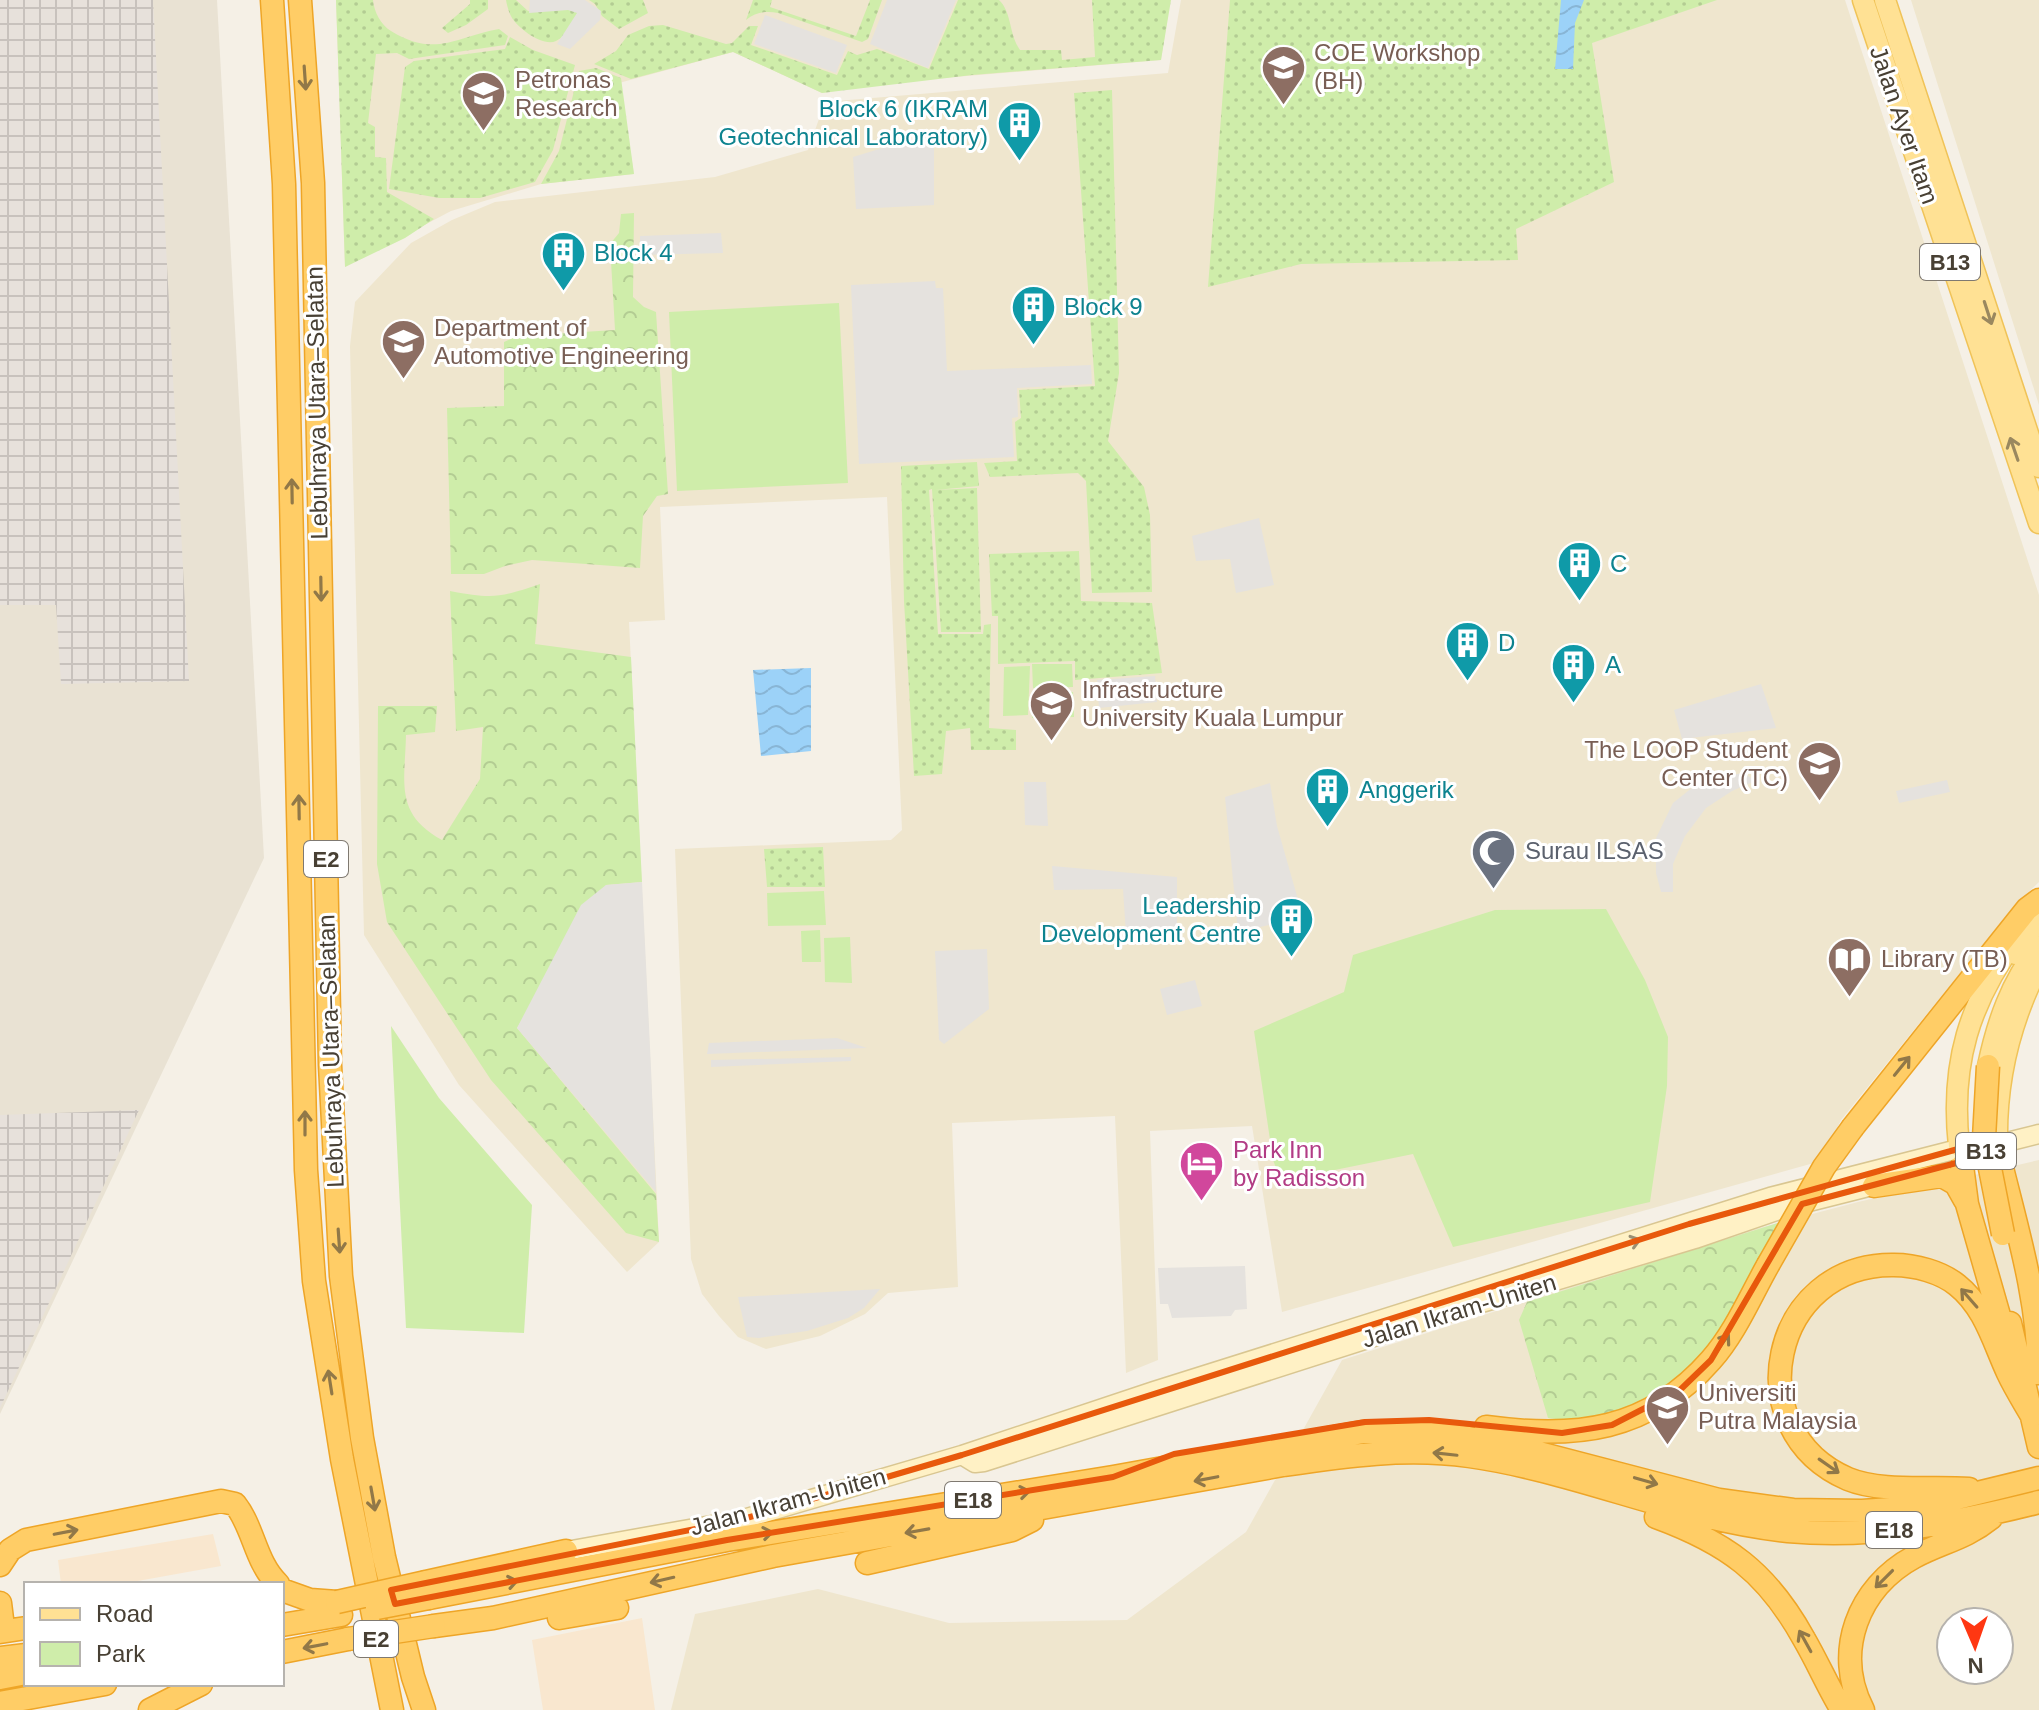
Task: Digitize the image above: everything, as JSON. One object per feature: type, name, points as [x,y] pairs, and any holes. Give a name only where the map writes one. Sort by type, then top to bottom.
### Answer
[{"type":"highway","name":"Lebuhraya Utara–Selatan","points":[[272,0],[284,184],[309,1218],[314,1281],[342,1459],[392,1710]]},
{"type":"highway","name":"Lebuhraya Utara–Selatan","points":[[300,0],[313,183],[330,1065],[341,1276],[362,1438],[384,1557],[424,1710]]},
{"type":"highway","points":[[1518,1448],[1562,1433],[1612,1425],[1645,1412],[1680,1390],[1711,1360],[1736,1323],[1824,1167],[2027,909],[2039,900]]},
{"type":"highway","name":"B13","points":[[1981,1066],[1970,1098],[1972,1150],[2035,1380]]},
{"type":"highway","points":[[1999,1150],[2027,1269],[2039,1352],[2032,1416]]},
{"type":"highway","points":[[1960,1156],[1967,1204],[2016,1373],[2035,1380]]},
{"type":"highway","points":[[1874,1186],[1942,1176],[1956,1184],[1967,1204]]},
{"type":"highway","points":[[1989,1490],[1873,1485],[1849,1479],[1815,1456],[1790,1423],[1781,1400],[1778,1379],[1780,1357],[1793,1320],[1821,1288],[1860,1268],[1879,1264],[1906,1265],[1932,1272],[1956,1284],[1975,1303],[1994,1339],[2008,1373],[2032,1416],[2039,1447]]},
{"type":"highway","name":"E18","points":[[284,1624],[339,1608],[427,1590],[1113,1477],[1363,1432],[1434,1432],[1518,1448],[1636,1498],[1753,1526],[1828,1534],[1911,1529],[2039,1502]]},
{"type":"highway","name":"E18","points":[[284,1652],[493,1618],[773,1556],[1283,1465],[1366,1453],[1423,1451],[1471,1456],[1518,1448]]},
{"type":"highway","name":"E18","points":[[1575,1471],[1719,1500],[1793,1510],[1862,1511],[1920,1507],[2035,1479]]},
{"type":"highway","points":[[1636,1498],[1650,1515],[1708,1538],[1752,1567],[1789,1612],[1842,1710]]},
{"type":"highway","points":[[0,1565],[10,1550],[26,1540],[221,1501],[235,1504],[245,1517],[254,1546],[275,1582]]},
{"type":"highway","points":[[867,1563],[1012,1530],[1032,1521],[1049,1508]]},
{"type":"highway","points":[[1863,1710],[1853,1686],[1850,1648],[1862,1605],[1894,1569],[1916,1555],[1967,1536],[1999,1512]]},
{"type":"highway","points":[[427,1590],[566,1551]]},
{"type":"highway","points":[[284,1589],[339,1608]]},
{"type":"highway","points":[[493,1618],[540,1621],[617,1608]]},
{"type":"highway","points":[[1,1618],[24,1627]]},
{"type":"highway","points":[[0,1658],[24,1655]]},
{"type":"highway","points":[[0,1678],[24,1673]]},
{"type":"highway","points":[[0,1703],[94,1686]]},
{"type":"highway","points":[[150,1710],[197,1686]]},
{"type":"highway","points":[[23,1710],[73,1690]]},
{"type":"main road","name":"Jalan Ayer Itam","points":[[1863,0],[2039,523]]},
{"type":"main road","name":"Jalan Ayer Itam","points":[[1885,0],[2039,467]]},
{"type":"main road","points":[[2039,910],[2002,957],[1964,1045],[1955,1108],[1960,1156],[1973,1173],[1992,1170],[1999,1150],[2000,1075],[2016,1017],[2039,965]]},
{"type":"main road","name":"B13","points":[[1981,1066],[1990,1006],[2001,980],[2039,918]]},
{"type":"main road","name":"B13","points":[[1981,1066],[2016,981],[2039,947]]},
{"type":"main road","points":[[1960,1156],[1962,1140],[1973,1132],[1987,1132],[1999,1150]]},
{"type":"main road","points":[[1999,1150],[2039,1134]]},
{"type":"main road","points":[[1999,1150],[2039,1147]]},
{"type":"main road","name":"Jalan Ikram-Uniten","points":[[962,1455],[975,1463],[984,1462],[1785,1208],[1874,1186],[1960,1156]]},
{"type":"main road","name":"Jalan Ikram-Uniten","points":[[566,1551],[740,1520],[962,1455],[1770,1197],[1960,1156]]},
{"type":"main road","points":[[1141,1396],[1153,1401],[1186,1396]]},
{"type":"highlighted area","points":[[1958,1149],[1960,1162],[1802,1204],[1711,1360],[1680,1390],[1612,1425],[1562,1433],[1429,1420],[1365,1422],[1174,1454],[1113,1477],[727,1540],[395,1604],[391,1590],[740,1520],[962,1455],[1689,1224]]},
{"type":"shaded area","points":[[0,0],[217,0],[264,858],[0,1414]]},
{"type":"shaded area","points":[[0,0],[153,0],[189,681],[61,684],[56,605],[0,605]]},
{"type":"shaded area","name":"Petronas Research","points":[[336,0],[1170,0],[1161,60],[883,83],[822,93],[733,52],[619,83],[634,174],[541,184],[451,211],[345,267]]},
{"type":"shaded area","points":[[530,0],[585,0],[601,11],[600,20],[570,49],[557,44],[577,13],[568,10],[529,13]]},
{"type":"shaded area","points":[[887,0],[956,0],[928,68],[870,44]]},
{"type":"shaded area","points":[[1181,0],[1845,0],[2039,595],[2039,882],[2016,904],[1841,1120],[1821,1161],[1282,1312],[1252,1126],[1150,1131],[1158,1360],[1126,1373],[1115,1116],[952,1123],[958,1287],[888,1293],[865,1314],[820,1336],[766,1349],[738,1337],[719,1316],[702,1294],[691,1259],[675,849],[891,840],[902,830],[887,497],[660,507],[665,620],[629,622],[659,1242],[627,1272],[459,1085],[364,935],[350,346],[355,302],[411,243],[452,220],[495,202],[715,177],[808,150],[825,102],[1168,73]]},
{"type":"shaded area","points":[[1911,0],[2039,0],[2039,405]]},
{"type":"shaded area","points":[[765,15],[847,45],[836,73],[754,44]]},
{"type":"shaded area","points":[[925,135],[934,148],[934,205],[856,209],[853,157]]},
{"type":"shaded area","points":[[721,233],[723,253],[640,255],[640,236]]},
{"type":"shaded area","points":[[935,281],[936,288],[943,288],[947,371],[1091,365],[1092,384],[1017,388],[1018,417],[1012,418],[1014,457],[859,464],[851,285]]},
{"type":"shaded area","points":[[1259,518],[1274,585],[1236,593],[1230,559],[1196,561],[1192,536]]},
{"type":"shaded area","points":[[1155,676],[1157,702],[1099,708],[1097,680]]},
{"type":"shaded area","points":[[1761,684],[1776,728],[1682,739],[1674,710]]},
{"type":"shaded area","points":[[1744,773],[1755,781],[1706,808],[1685,836],[1673,864],[1673,892],[1661,892],[1656,873],[1656,838],[1673,803],[1703,779]]},
{"type":"shaded area","points":[[1947,780],[1950,792],[1899,803],[1896,791]]},
{"type":"shaded area","points":[[1024,782],[1046,782],[1048,826],[1025,825]]},
{"type":"shaded area","points":[[1270,783],[1277,826],[1303,917],[1238,932],[1225,797]]},
{"type":"shaded area","points":[[1052,866],[1177,877],[1177,935],[1126,934],[1123,889],[1054,890]]},
{"type":"shaded area","points":[[642,882],[656,1192],[517,1028],[581,905],[606,885]]},
{"type":"shaded area","points":[[987,949],[989,1009],[944,1044],[939,1040],[935,951]]},
{"type":"shaded area","points":[[1195,980],[1202,1006],[1167,1015],[1160,989]]},
{"type":"shaded area","points":[[837,1038],[867,1048],[707,1054],[709,1043]]},
{"type":"shaded area","points":[[851,1057],[851,1061],[711,1067],[711,1060]]},
{"type":"shaded area","points":[[139,1110],[0,1408],[0,1115]]},
{"type":"shaded area","name":"Universiti Putra Malaysia","points":[[2039,1160],[2039,1710],[671,1710],[695,1614],[818,1589],[949,1623],[1127,1620],[1246,1532],[1342,1360],[1744,1232]]},
{"type":"shaded area","points":[[1245,1266],[1247,1309],[1235,1310],[1231,1316],[1172,1318],[1168,1304],[1160,1304],[1158,1268]]},
{"type":"shaded area","points":[[880,1289],[864,1308],[848,1318],[807,1331],[759,1338],[747,1337],[738,1297]]},
{"type":"shaded area","points":[[213,1534],[221,1566],[132,1582],[61,1582],[58,1560]]},
{"type":"shaded area","points":[[642,1618],[655,1710],[543,1710],[532,1640]]},
{"type":"green space","points":[[336,0],[373,0],[379,18],[387,28],[420,43],[445,43],[499,29],[508,36],[505,45],[409,59],[397,53],[376,54],[368,123],[375,127],[375,157],[386,158],[387,192],[434,219],[405,238],[345,267]]},
{"type":"green space","points":[[470,0],[488,0],[488,9],[466,25],[448,33],[442,28],[470,4]]},
{"type":"green space","points":[[506,0],[516,0],[528,11],[554,8],[579,10],[564,35],[551,42],[532,36],[515,22]]},
{"type":"green space","points":[[589,0],[643,0],[648,13],[619,29],[602,16]]},
{"type":"green space","points":[[753,0],[772,0],[770,7],[856,36],[870,0],[882,0],[868,39],[862,42],[778,13],[761,13],[746,20]]},
{"type":"green space","points":[[958,0],[999,0],[1020,50],[1061,50],[1062,60],[1095,57],[1092,0],[1171,0],[1161,60],[972,75],[822,93],[733,52],[631,79],[594,64],[616,51],[628,35],[649,26],[663,25],[726,44],[732,43],[749,26],[758,26],[751,45],[837,75],[848,51],[857,55],[877,49],[929,69]]},
{"type":"green space","points":[[1230,0],[1717,0],[1592,43],[1614,182],[1516,229],[1518,260],[1301,264],[1208,287]]},
{"type":"green space","points":[[510,37],[533,50],[575,65],[553,150],[535,182],[480,198],[439,198],[389,189],[405,67],[414,61],[505,49]]},
{"type":"green space","points":[[596,68],[621,78],[634,174],[541,184],[559,151],[579,71]]},
{"type":"green space","points":[[1112,90],[1119,373],[1108,441],[1144,487],[1150,515],[1152,592],[1092,593],[1086,481],[1078,473],[990,477],[984,463],[1017,461],[1015,422],[1021,418],[1019,390],[1095,386],[1074,93]]},
{"type":"green space","points":[[634,213],[633,297],[656,312],[668,494],[657,496],[643,516],[640,568],[532,560],[484,574],[451,574],[447,408],[504,406],[504,342],[517,336],[615,330],[610,244],[619,233],[621,214]]},
{"type":"green space","points":[[839,303],[848,483],[677,491],[669,312]]},
{"type":"green space","points":[[977,462],[979,486],[935,490],[977,488],[981,632],[941,632],[932,489],[929,490],[938,634],[983,634],[984,625],[991,624],[989,728],[1016,730],[1016,750],[971,750],[970,728],[946,731],[942,774],[914,776],[904,601],[901,466]]},
{"type":"green space","points":[[1079,551],[1081,601],[1152,603],[1162,673],[1075,680],[1075,661],[998,664],[998,616],[992,616],[989,554]]},
{"type":"green space","points":[[540,584],[535,644],[631,657],[642,882],[606,885],[517,1028],[656,1194],[659,1242],[626,1233],[491,1080],[387,922],[377,864],[378,706],[437,706],[435,732],[406,735],[404,782],[409,808],[416,819],[442,840],[480,779],[483,727],[456,731],[450,591],[496,596]]},
{"type":"green space","points":[[1032,664],[1072,664],[1073,687],[1033,688]]},
{"type":"green space","points":[[1030,666],[1028,715],[1003,716],[1004,667]]},
{"type":"green space","points":[[1073,692],[1074,717],[1032,718],[1031,694]]},
{"type":"green space","points":[[823,847],[825,887],[767,887],[764,849]]},
{"type":"green space","points":[[824,891],[826,925],[768,926],[767,893]]},
{"type":"green space","points":[[1606,909],[1645,980],[1668,1037],[1667,1086],[1650,1202],[1453,1247],[1413,1154],[1281,1181],[1273,1160],[1254,1031],[1344,992],[1353,955],[1495,910]]},
{"type":"green space","points":[[820,930],[821,962],[802,962],[801,931]]},
{"type":"green space","points":[[850,937],[852,983],[825,982],[824,938]]},
{"type":"green space","points":[[391,1026],[439,1098],[532,1205],[524,1333],[406,1328]]},
{"type":"green space","points":[[1781,1222],[1719,1330],[1694,1363],[1665,1390],[1632,1410],[1593,1420],[1548,1418],[1519,1320],[1527,1302]]},
{"type":"water","points":[[1561,0],[1584,0],[1575,23],[1573,69],[1555,69]]},
{"type":"water","points":[[811,668],[811,751],[761,756],[753,670]]},
{"type":"place","name":"COE Workshop (BH)","points":[[1283,106]]},
{"type":"place","name":"Petronas Research","points":[[484,133]]},
{"type":"place","name":"Block 6 (IKRAM Geotechnical Laboratory)","points":[[1019,162]]},
{"type":"place","name":"Block 4","points":[[563,292]]},
{"type":"place","name":"Block 9","points":[[1033,346]]},
{"type":"place","name":"Department of Automotive Engineering","points":[[403,381]]},
{"type":"place","name":"C","points":[[1579,603]]},
{"type":"place","name":"D","points":[[1467,682]]},
{"type":"place","name":"A","points":[[1574,704]]},
{"type":"place","name":"Infrastructure University Kuala Lumpur","points":[[1051,743]]},
{"type":"place","name":"The LOOP Student Center (TC)","points":[[1819,803]]},
{"type":"place","name":"Anggerik","points":[[1328,829]]},
{"type":"place","name":"Surau ILSAS","points":[[1494,890]]},
{"type":"place","name":"Leadership Development Centre","points":[[1292,959]]},
{"type":"place","name":"Library (TB)","points":[[1850,998]]},
{"type":"place","name":"Park Inn by Radisson","points":[[1202,1203]]},
{"type":"place","name":"Universiti Putra Malaysia","points":[[1667,1446]]}]
